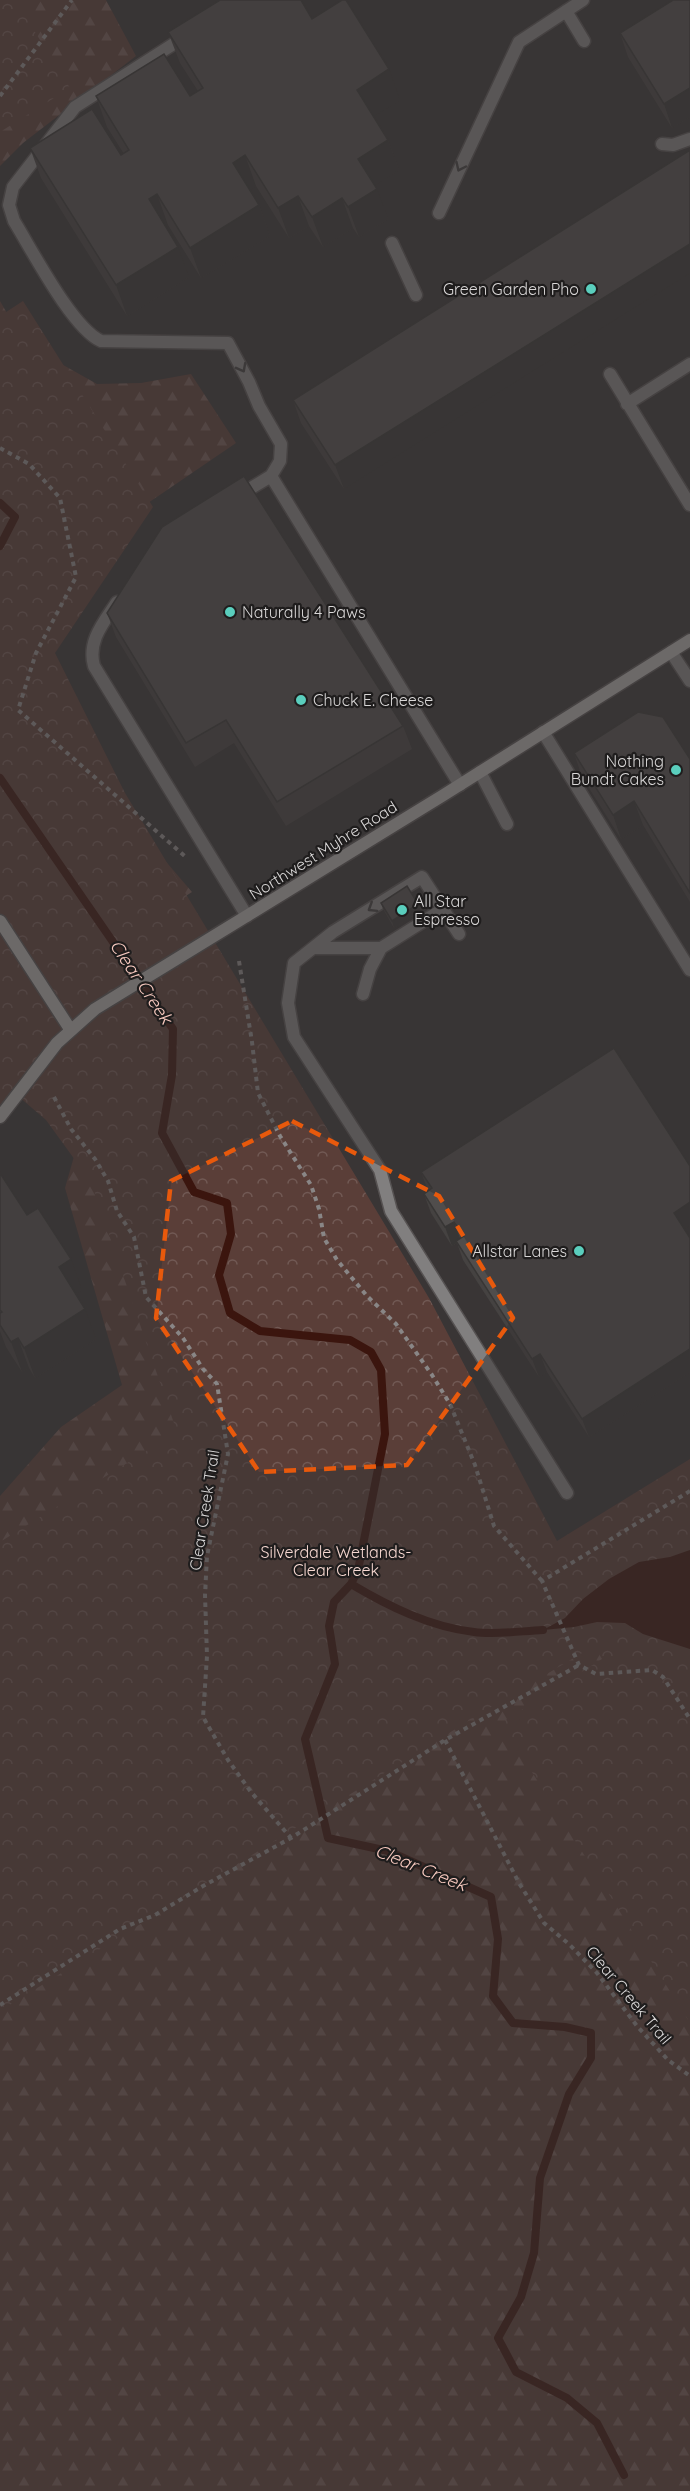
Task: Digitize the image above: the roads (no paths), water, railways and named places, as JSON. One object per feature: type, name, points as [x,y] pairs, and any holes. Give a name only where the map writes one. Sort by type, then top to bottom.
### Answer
[{"type":"street","name":"Northwest Myhre Road","points":[[0,1117],[47,1055],[70,1029],[122,992],[690,640]]},
{"type":"street","points":[[0,921],[70,1029]]},
{"type":"lane","points":[[440,213],[519,42],[583,0]]},
{"type":"lane","points":[[566,11],[584,40]]},
{"type":"lane","points":[[196,30],[106,85],[75,107],[13,187],[9,205],[14,221],[77,322],[92,337],[101,341],[228,343],[281,444],[280,460],[271,476],[231,500]]},
{"type":"lane","points":[[662,144],[673,145],[690,139]]},
{"type":"lane","points":[[392,243],[416,295]]},
{"type":"lane","points":[[627,404],[690,364]]},
{"type":"lane","points":[[610,374],[690,505]]},
{"type":"lane","points":[[271,476],[460,784]]},
{"type":"lane","points":[[124,592],[100,628],[93,643],[91,656],[94,666],[247,916]]},
{"type":"lane","points":[[671,652],[690,681]]},
{"type":"lane","points":[[543,732],[690,970]]},
{"type":"lane","points":[[480,772],[507,824]]},
{"type":"lane","points":[[459,934],[422,877],[333,932],[294,963],[288,1003],[294,1037],[380,1170],[391,1211],[567,1493]]},
{"type":"lane","points":[[363,994],[370,969],[381,948],[442,909]]},
{"type":"lane","points":[[314,948],[381,948]]},
{"type":"waterway","name":"Clear Creek","points":[[0,503],[15,517],[0,546]]},
{"type":"waterway","name":"Clear Creek","points":[[0,778],[173,1029],[172,1075],[162,1133],[194,1192],[227,1203],[231,1234],[219,1275],[230,1313],[260,1331],[350,1340],[371,1352],[381,1370],[385,1434],[358,1570],[351,1584],[334,1602],[329,1626],[335,1664],[305,1739],[328,1838],[388,1851],[491,1897],[498,1939],[493,1996],[513,2023],[565,2027],[591,2033],[591,2058],[569,2094],[540,2178],[534,2253],[521,2297],[498,2338],[516,2372],[567,2398],[597,2423],[624,2475]]},
{"type":"waterway","points":[[351,1584],[410,1614],[441,1625],[491,1633],[543,1630]]},
{"type":"place","name":"Green Garden Pho","points":[[591,289]]},
{"type":"place","name":"Naturally 4 Paws","points":[[230,612]]},
{"type":"place","name":"Chuck E. Cheese","points":[[301,700]]},
{"type":"place","name":"Nothing Bundt Cakes","points":[[676,770]]},
{"type":"place","name":"All Star Espresso","points":[[402,910]]},
{"type":"place","name":"Allstar Lanes","points":[[579,1251]]},
{"type":"park label","name":"Silverdale Wetlands- Clear Creek","points":[[336,1561]]}]
